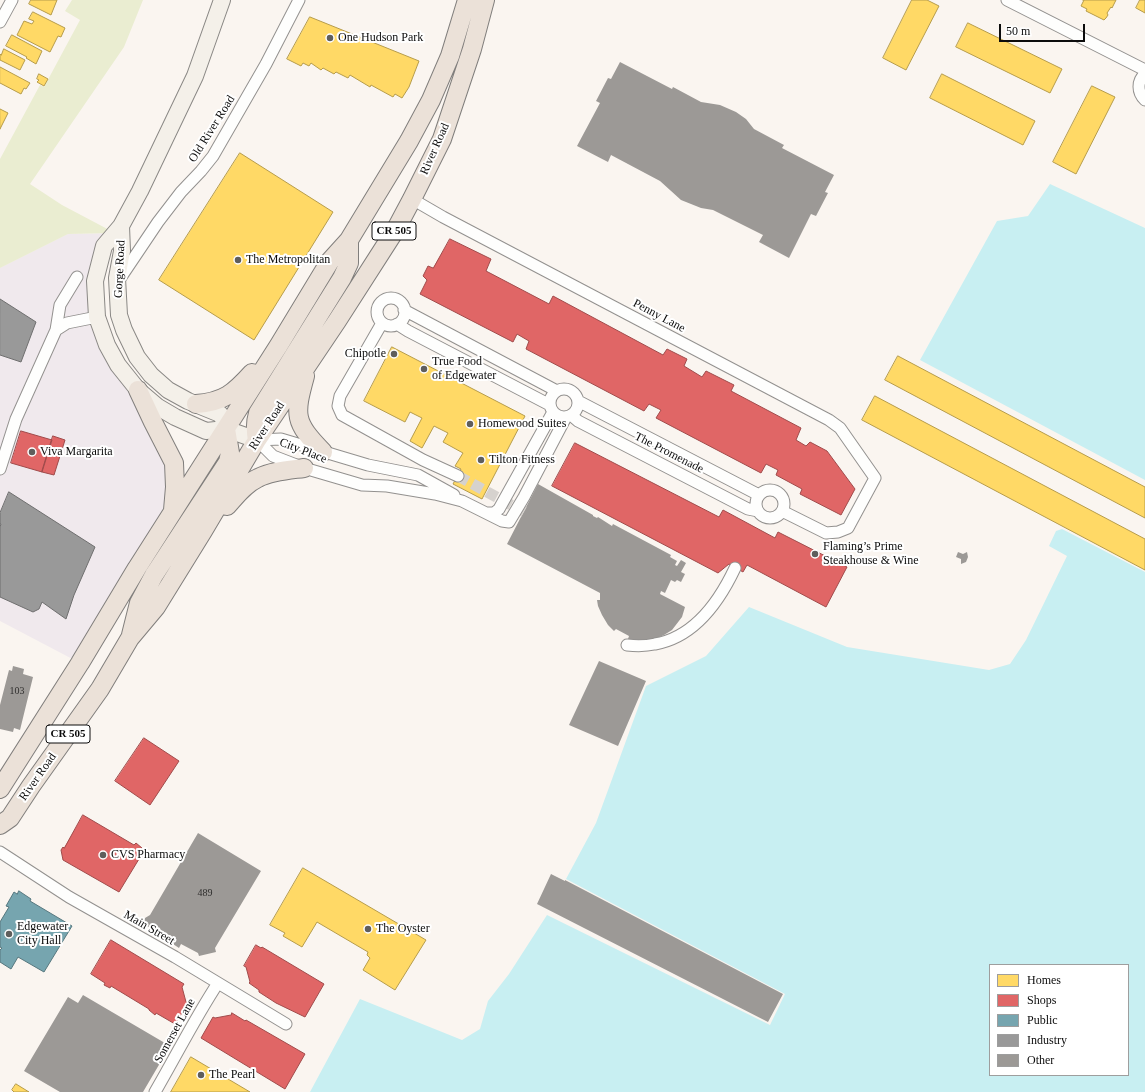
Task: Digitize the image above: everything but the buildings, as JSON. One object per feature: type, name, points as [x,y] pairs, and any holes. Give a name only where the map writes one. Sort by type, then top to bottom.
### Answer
[{"type":"main road","name":"Gorge Road","points":[[222,0],[195,76],[140,191],[121,226],[104,246],[95,281],[97,317],[107,345],[118,365],[138,390],[158,407],[181,420],[206,430],[226,429],[257,440]]},
{"type":"main road","name":"River Road","points":[[0,789],[279,345],[330,261],[349,240],[409,141],[431,100],[450,56],[467,0]]},
{"type":"main road","name":"River Road","points":[[0,825],[10,818],[100,689],[130,638],[156,607],[257,440],[396,229],[442,139],[472,50],[485,0]]},
{"type":"main road","name":"Gorge Road","points":[[121,226],[122,251],[117,282],[119,315],[124,330],[137,357],[151,375],[168,390],[220,414],[224,420],[226,429]]},
{"type":"main road","points":[[257,440],[255,421],[258,413],[342,278],[349,263],[349,240]]},
{"type":"main road","points":[[196,404],[224,398],[238,388],[279,345]]},
{"type":"main road","points":[[309,362],[298,406],[300,422],[307,435],[323,452]]},
{"type":"main road","points":[[138,390],[174,463],[175,487],[173,512]]},
{"type":"main road","points":[[130,638],[139,603],[154,575],[228,462],[230,453],[226,429]]},
{"type":"main road","points":[[203,531],[242,489],[257,478],[279,472],[304,468]]},
{"type":"street","points":[[0,22],[12,0]]},
{"type":"street","name":"Old River Road","points":[[117,282],[158,222],[181,192],[202,171],[213,156],[266,64],[299,0]]},
{"type":"street","points":[[1007,0],[1145,70]]},
{"type":"street","points":[[1145,74],[1139,83],[1139,91],[1145,100]]},
{"type":"street","name":"Penny Lane","points":[[412,199],[450,221],[830,420],[840,428],[874,478],[848,528],[838,532],[826,533],[782,511]]},
{"type":"street","points":[[0,469],[16,419],[56,330],[60,304],[76,277]]},
{"type":"street","points":[[389,298],[394,299],[403,305],[404,310],[402,321],[392,326],[387,326],[382,323],[377,314],[377,308],[380,304],[389,298]]},
{"type":"street","points":[[404,310],[557,391]]},
{"type":"street","points":[[56,330],[67,323],[97,317]]},
{"type":"street","points":[[382,323],[340,396],[338,406],[342,415],[423,460],[458,476]]},
{"type":"street","points":[[398,324],[408,331],[552,408],[560,416],[568,416],[575,412],[578,401],[576,396],[568,390],[562,389],[553,394],[552,408],[499,509],[494,513],[487,513]]},
{"type":"street","name":"The Promenade","points":[[578,401],[759,495]]},
{"type":"street","name":"City Place","points":[[257,440],[273,456],[304,468],[362,485],[387,486],[435,494],[462,501],[502,521],[509,522],[568,416]]},
{"type":"street","name":"The Promenade","points":[[568,416],[741,505],[758,511]]},
{"type":"street","name":"City Place","points":[[257,440],[281,439],[368,465],[418,475],[452,493],[462,501]]},
{"type":"street","points":[[766,490],[776,491],[784,502],[782,511],[772,518],[764,516],[758,511],[756,503],[759,495],[766,490]]},
{"type":"street","points":[[627,645],[655,644],[669,640],[684,633],[699,622],[726,588],[736,568]]},
{"type":"street","name":"Main Street","points":[[0,852],[69,897],[175,957],[286,1024]]},
{"type":"street","name":"Somerset Lane","points":[[155,1092],[176,1057],[199,1013],[218,983]]},
{"type":"shaded area","points":[[115,233],[104,246],[97,317],[174,463],[173,512],[80,663],[0,621],[0,268],[68,234]]},
{"type":"green space","points":[[72,0],[143,0],[124,47],[30,184],[62,205],[115,233],[68,234],[0,268],[0,159],[40,85],[44,87],[80,20],[65,11]]},
{"type":"water","points":[[1050,184],[1145,228],[1145,480],[920,360],[997,221],[1028,216]]},
{"type":"water","points":[[1062,529],[1145,572],[1145,1092],[310,1092],[360,999],[462,1040],[480,1029],[488,1001],[509,974],[547,915],[770,1025],[785,994],[566,879],[596,823],[646,686],[706,656],[749,607],[847,647],[989,670],[1010,664],[1026,640],[1067,556],[1049,546],[1056,531]]},
{"type":"tunnel","points":[[458,476],[524,512]]},
{"type":"place","name":"One Hudson Park","points":[[330,38]]},
{"type":"place","name":"The Metropolitan","points":[[238,260]]},
{"type":"place","name":"Chipotle","points":[[394,354]]},
{"type":"place","name":"True Food of Edgewater","points":[[424,369]]},
{"type":"place","name":"Homewood Suites","points":[[470,424]]},
{"type":"place","name":"Viva Margarita","points":[[32,452]]},
{"type":"place","name":"Tilton Fitness","points":[[481,460]]},
{"type":"place","name":"Flaming’s Prime Steakhouse & Wine","points":[[815,554]]},
{"type":"place","name":"CVS Pharmacy","points":[[103,855]]},
{"type":"place","name":"The Oyster","points":[[368,929]]},
{"type":"place","name":"Edgewater City Hall","points":[[9,934]]},
{"type":"place","name":"The Pearl","points":[[201,1075]]}]
